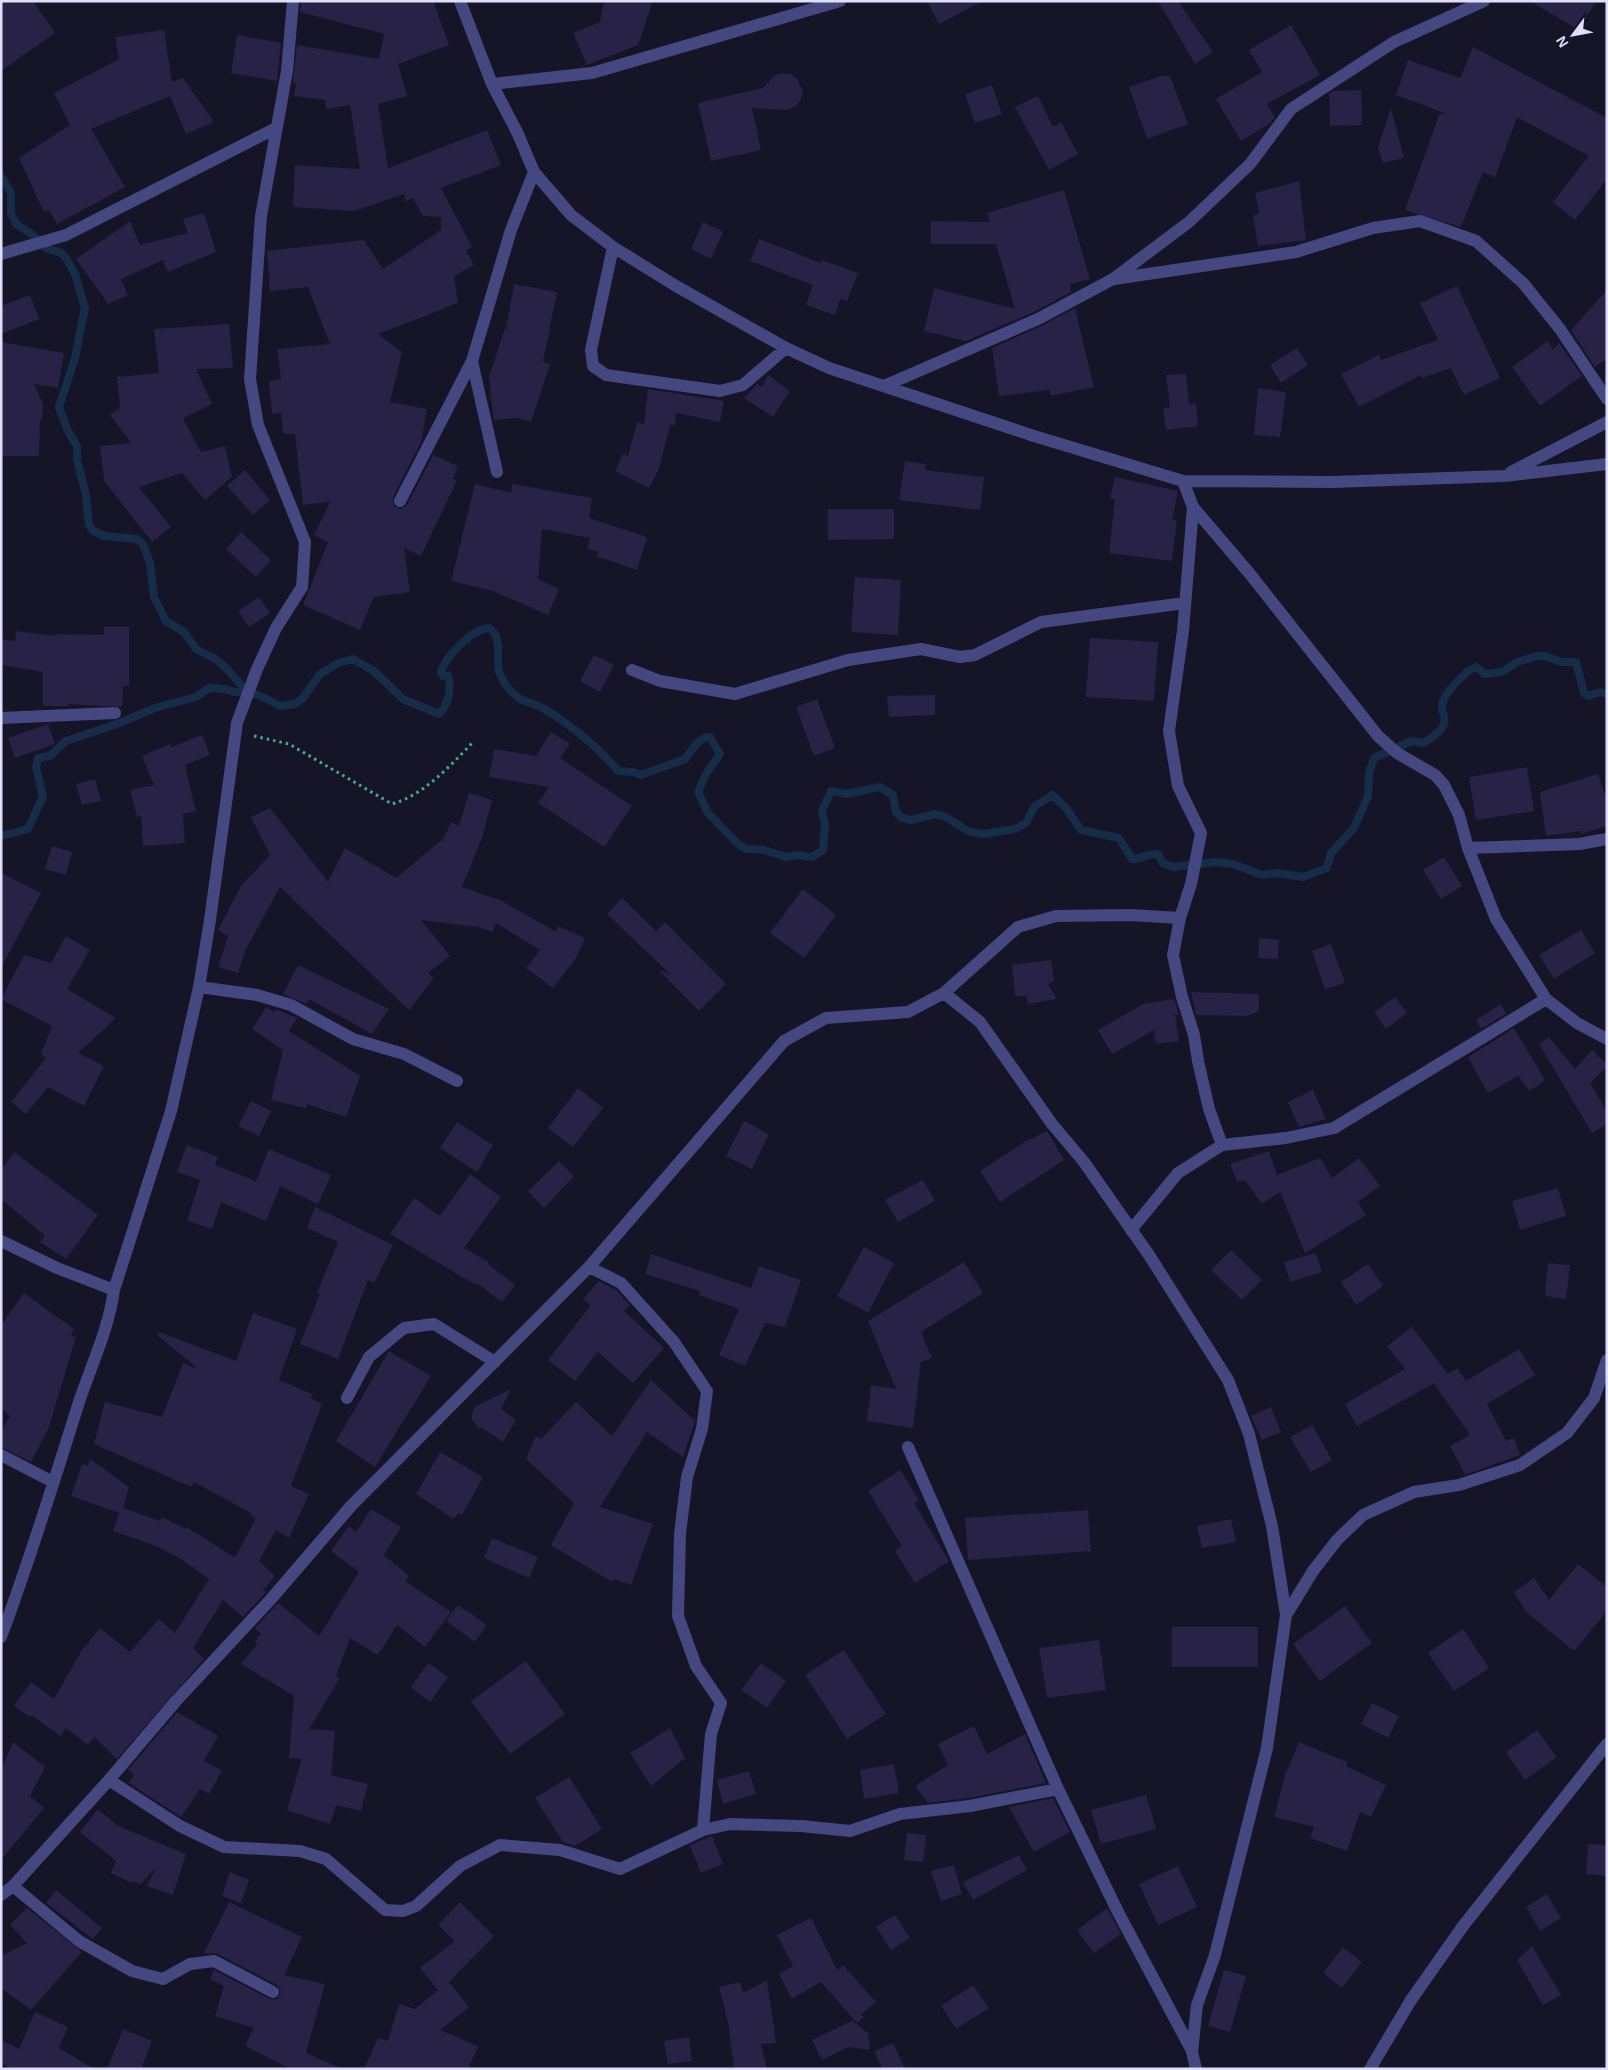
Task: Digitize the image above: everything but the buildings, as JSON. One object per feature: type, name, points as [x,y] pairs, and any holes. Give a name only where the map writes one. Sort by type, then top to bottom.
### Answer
[{"type":"street","points":[[1,1637],[23,1580],[92,1362],[111,1310],[114,1290],[172,1111],[198,987],[236,728],[257,669],[276,628],[302,587],[305,542],[258,425],[250,380],[261,216],[287,71],[293,1]]},
{"type":"street","points":[[460,1],[492,84],[518,134],[534,172],[571,215],[613,247],[786,348],[830,368],[1034,436],[1183,481],[1333,482],[1504,476],[1607,464]]},
{"type":"street","points":[[492,84],[592,73],[840,1]]},
{"type":"street","points":[[884,386],[1038,319],[1113,279],[1189,222],[1250,164],[1291,109],[1394,42],[1484,1]]},
{"type":"street","points":[[1,254],[66,235],[276,128]]},
{"type":"street","points":[[400,502],[472,361],[511,230],[534,172]]},
{"type":"street","points":[[1113,279],[1296,252],[1373,228],[1420,220],[1476,242],[1523,283],[1560,329],[1607,399]]},
{"type":"street","points":[[613,247],[591,350],[593,366],[606,374],[720,391],[743,385],[786,348]]},
{"type":"street","points":[[472,361],[497,472]]},
{"type":"street","points":[[1504,476],[1607,422]]},
{"type":"street","points":[[1183,481],[1193,507],[1256,581],[1378,736],[1396,753],[1435,775],[1444,785],[1459,815],[1468,848],[1496,919],[1546,999],[1577,1023],[1607,1039]]},
{"type":"street","points":[[1193,507],[1185,603],[1169,731],[1178,786],[1201,833],[1191,884],[1180,918],[1173,955],[1182,997],[1194,1035],[1209,1109],[1222,1145]]},
{"type":"street","points":[[632,670],[660,681],[735,694],[848,660],[921,649],[960,657],[975,655],[1041,622],[1185,603]]},
{"type":"street","points":[[1,718],[115,713]]},
{"type":"street","points":[[1468,848],[1579,844],[1607,838]]},
{"type":"street","points":[[1,1895],[13,1886],[109,1780],[176,1701],[271,1599],[351,1506],[590,1267],[784,1041],[826,1018],[908,1012],[944,993],[1018,927],[1056,916],[1130,914],[1180,918]]},
{"type":"street","points":[[198,987],[257,994],[291,1004],[353,1039],[404,1054],[457,1081]]},
{"type":"street","points":[[944,993],[980,1022],[1131,1230],[1228,1380],[1249,1434],[1272,1526],[1286,1615],[1267,1748],[1219,1938],[1197,2005],[1192,2052]]},
{"type":"street","points":[[1131,1230],[1178,1173],[1222,1145],[1286,1138],[1334,1128],[1546,999]]},
{"type":"street","points":[[1,1241],[57,1268],[114,1290]]},
{"type":"street","points":[[590,1267],[621,1283],[674,1342],[707,1391],[702,1429],[687,1476],[680,1534],[678,1616],[696,1666],[721,1703],[711,1734],[703,1830]]},
{"type":"street","points":[[347,1398],[370,1357],[404,1328],[434,1324],[495,1362]]},
{"type":"street","points":[[1286,1615],[1313,1571],[1337,1540],[1363,1515],[1414,1492],[1459,1485],[1520,1464],[1567,1433],[1594,1398],[1607,1360]]},
{"type":"street","points":[[908,1448],[1058,1789],[1118,1912],[1192,2052],[1196,2069]]},
{"type":"street","points":[[1,1455],[53,1482]]},
{"type":"street","points":[[1370,2069],[1411,2000],[1463,1926],[1607,1744]]},
{"type":"street","points":[[109,1780],[180,1826],[224,1848],[300,1851],[326,1859],[385,1910],[403,1912],[416,1906],[460,1866],[500,1845],[560,1850],[620,1869],[703,1830],[730,1824],[801,1826],[850,1831],[900,1814],[970,1806],[1058,1789]]},
{"type":"street","points":[[13,1886],[80,1940],[132,1971],[163,1979],[190,1964],[214,1961],[273,1992]]},
{"type":"path","points":[[236,728],[289,744],[392,804],[408,799],[452,764],[474,741]]},
{"type":"waterway","points":[[1,176],[11,193],[11,213],[16,224],[33,235],[46,248],[61,253],[66,258],[75,274],[85,308],[75,358],[59,407],[68,431],[77,446],[77,460],[86,495],[89,525],[93,531],[104,536],[137,539],[143,544],[150,563],[154,597],[166,621],[184,632],[196,649],[214,658],[224,666],[247,691]]},
{"type":"waterway","points":[[1,836],[28,829],[43,796],[36,768],[38,758],[50,756],[66,741],[117,724],[155,708],[196,697],[209,688],[225,689],[234,692],[247,691],[280,706],[295,704],[303,698],[319,675],[338,663],[353,659],[374,671],[403,699],[439,714],[445,706],[449,691],[448,676],[443,676],[441,672],[448,659],[460,644],[475,633],[489,628],[496,636],[498,642],[498,667],[500,674],[512,692],[522,700],[542,707],[567,724],[594,746],[618,771],[633,772],[641,775],[685,759],[697,743],[706,737],[710,737],[720,754],[706,774],[698,792],[708,813],[738,844],[746,849],[764,850],[786,857],[799,855],[812,857],[823,850],[825,825],[822,811],[831,791],[846,794],[880,787],[893,795],[896,812],[902,818],[911,820],[935,814],[946,817],[968,831],[983,834],[1015,829],[1026,823],[1034,807],[1052,795],[1066,808],[1081,830],[1119,838],[1132,859],[1158,854],[1163,863],[1173,867],[1214,862],[1233,864],[1262,875],[1277,873],[1303,877],[1327,868],[1331,853],[1354,828],[1368,796],[1369,773],[1374,758],[1412,741],[1424,743],[1438,732],[1445,722],[1442,709],[1443,701],[1455,684],[1472,669],[1476,667],[1484,674],[1502,672],[1517,662],[1545,656],[1561,662],[1576,662],[1584,693],[1588,696],[1600,692],[1607,694]]}]
